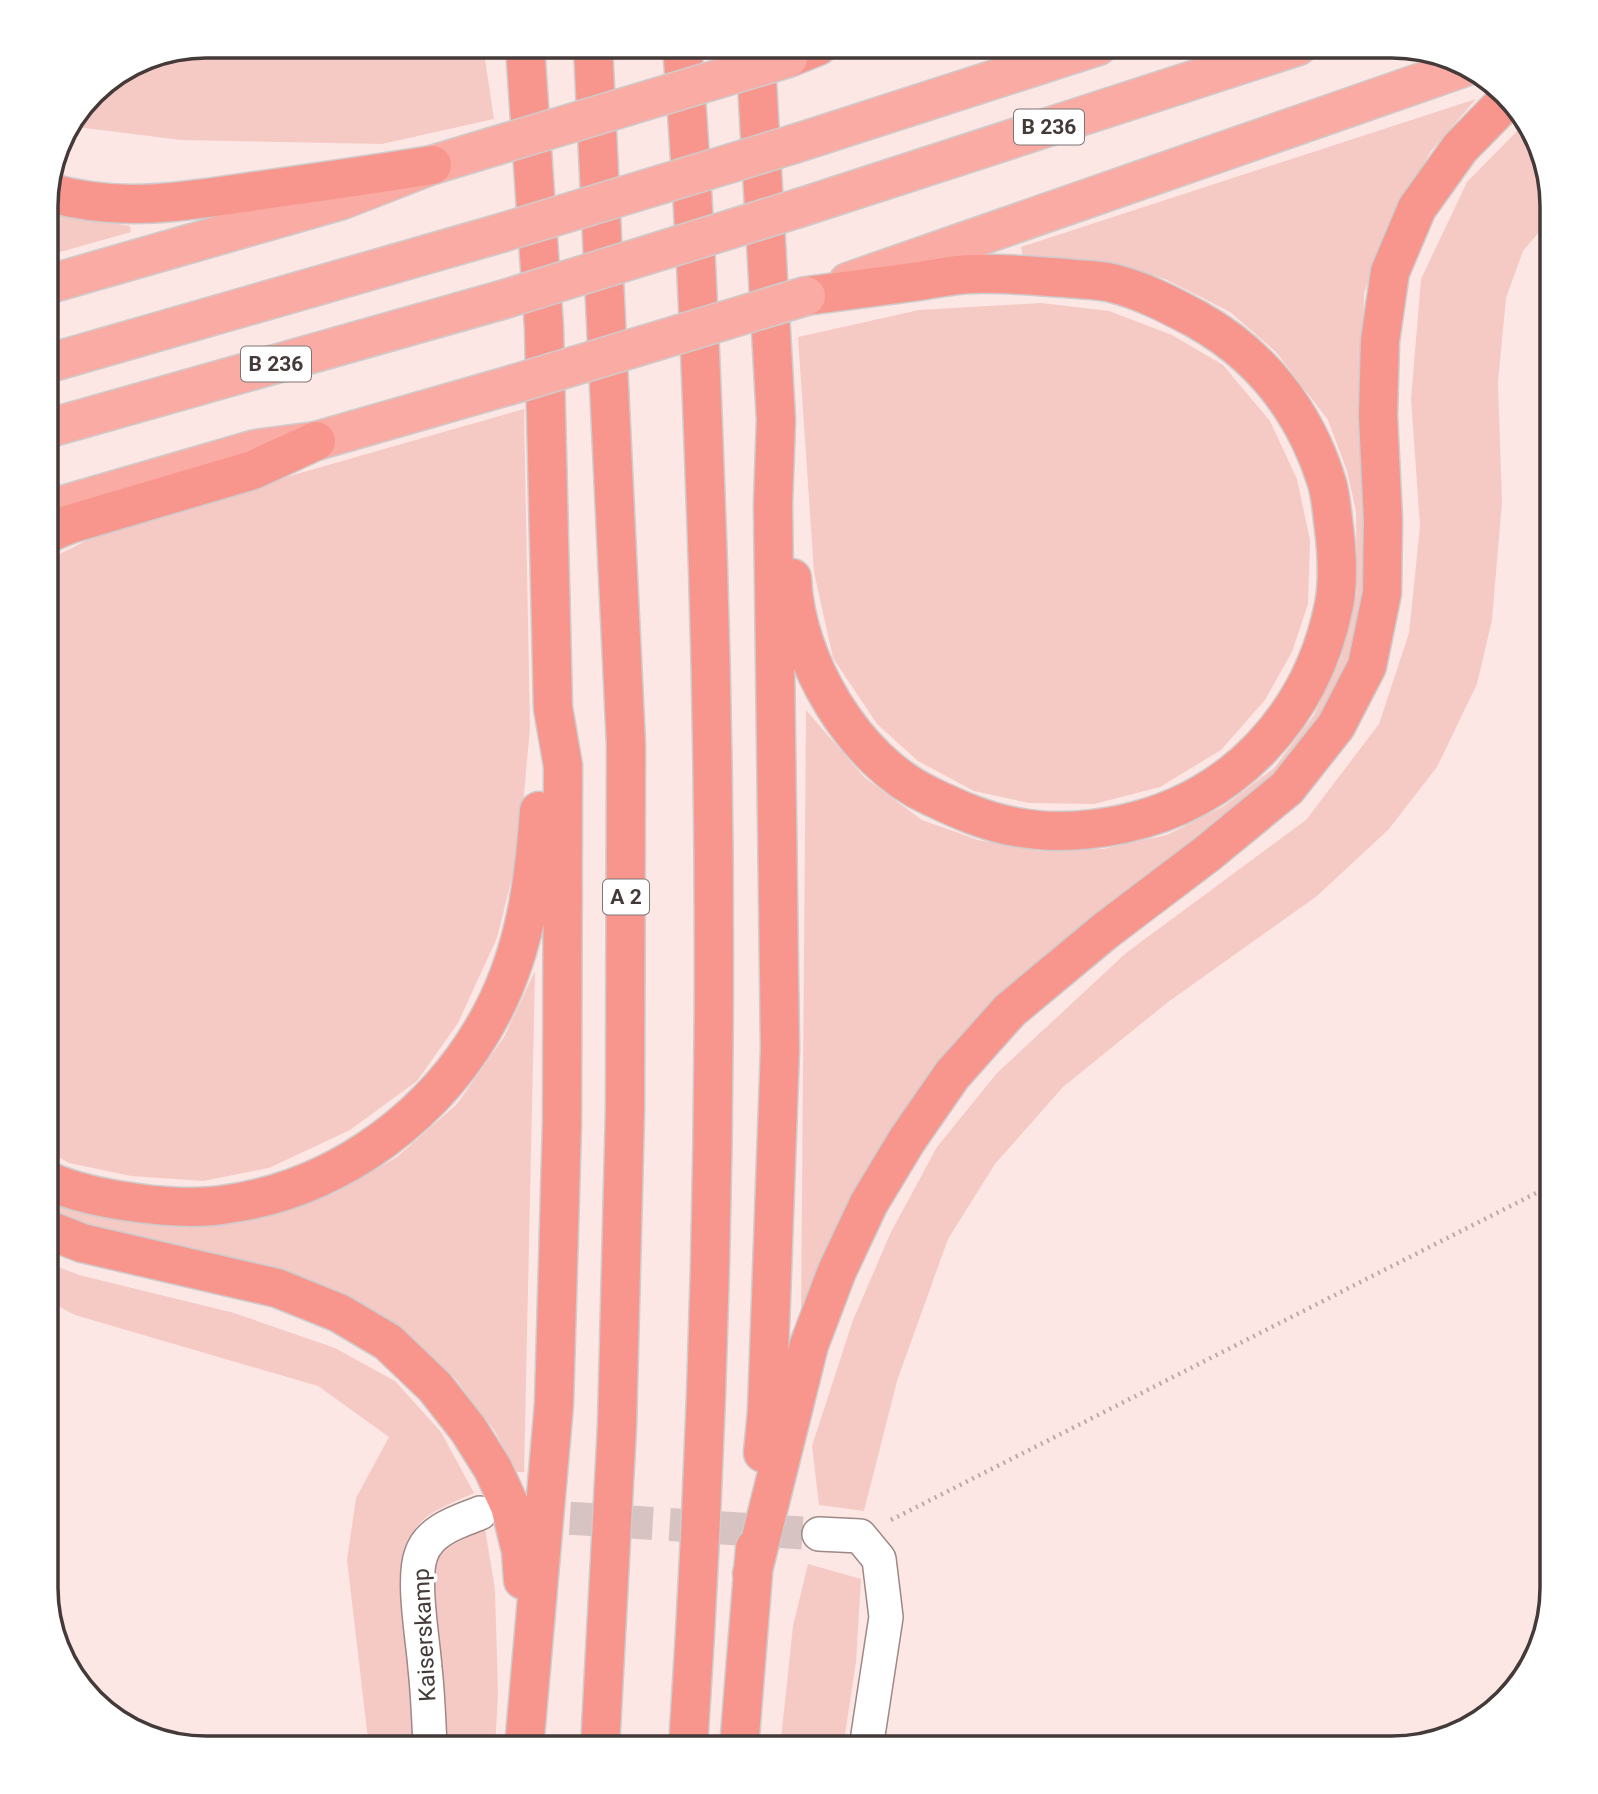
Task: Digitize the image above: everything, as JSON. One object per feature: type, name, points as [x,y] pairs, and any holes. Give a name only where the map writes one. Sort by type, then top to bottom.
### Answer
[{"type":"highway","points":[[525,1736],[554,1404],[562,1123],[563,766],[553,708],[544,328],[526,58]]},
{"type":"highway","name":"A 2","points":[[594,58],[626,745],[625,1110],[617,1426],[601,1736]]},
{"type":"highway","points":[[683,58],[702,385],[712,724],[714,1075],[701,1546],[689,1736]]},
{"type":"highway","points":[[58,282],[342,200],[432,164],[763,58]]},
{"type":"highway","points":[[740,1736],[767,1411],[780,1048],[773,504],[787,58]]},
{"type":"highway","points":[[58,361],[501,233],[794,144],[1061,58]]},
{"type":"highway","name":"B 236","points":[[58,426],[505,299],[799,208],[1261,58]]},
{"type":"highway","points":[[58,507],[256,449],[316,441],[806,296],[1453,71]]},
{"type":"highway","points":[[752,1574],[809,1345],[837,1270],[869,1203],[907,1140],[953,1075],[1010,1010],[1105,931],[1208,853],[1287,788],[1336,726],[1367,666],[1382,593],[1383,520],[1378,415],[1380,341],[1390,272],[1417,208],[1460,148],[1501,106]]},
{"type":"highway","points":[[58,195],[122,206],[182,202],[432,164]]},
{"type":"highway","points":[[776,420],[790,505],[793,601],[813,668],[836,708],[872,754],[913,788],[969,814],[1015,827],[1050,831],[1101,828],[1153,817],[1198,797],[1241,768],[1286,720],[1315,664],[1334,604],[1338,555],[1328,486],[1309,436],[1286,397],[1252,358],[1215,330],[1166,303],[1111,282],[1046,276],[971,274],[806,296]]},
{"type":"highway","points":[[58,529],[253,470],[316,441]]},
{"type":"highway","points":[[58,1185],[112,1200],[167,1207],[227,1204],[281,1192],[331,1171],[379,1143],[426,1105],[462,1062],[481,1031],[493,1010],[519,948],[534,878],[542,769],[553,708]]},
{"type":"highway","points":[[58,1233],[82,1242],[277,1288],[338,1313],[388,1342],[435,1387],[468,1429],[494,1469],[510,1506],[521,1551],[525,1600],[524,1736]]},
{"type":"street","name":"Kaiserskamp","points":[[429,1736],[418,1589],[421,1555],[432,1537],[446,1526],[480,1513]]},
{"type":"street","points":[[819,1534],[860,1536],[879,1559],[886,1617],[868,1736]]},
{"type":"path","points":[[860,1536],[1540,1191]]},
{"type":"shaded area","points":[[196,58],[485,58],[494,119],[382,144],[181,140],[81,127],[95,108],[116,88],[149,69],[177,61]]},
{"type":"shaded area","points":[[1476,99],[1431,151],[1392,218],[1364,293],[1362,394],[1368,591],[1352,659],[1325,718],[1282,773],[1023,976],[801,1318],[806,710],[864,777],[922,820],[978,840],[1040,851],[1103,849],[1167,835],[1224,806],[1274,768],[1314,715],[1341,657],[1357,592],[1356,511],[1347,471],[1328,420],[1276,352],[1230,312],[1165,279],[1100,262],[1023,257],[1021,247]]},
{"type":"shaded area","points":[[1518,130],[1525,140],[1537,177],[1540,231],[1523,251],[1506,298],[1498,382],[1502,502],[1492,620],[1477,684],[1437,767],[1389,829],[1317,896],[1168,1002],[1063,1087],[995,1164],[948,1239],[897,1381],[864,1511],[819,1505],[812,1446],[853,1320],[891,1232],[937,1147],[997,1073],[1126,953],[1306,820],[1379,724],[1409,633],[1420,526],[1411,399],[1421,279],[1467,182]]},
{"type":"shaded area","points":[[58,213],[130,226],[131,232],[58,253]]},
{"type":"shaded area","points":[[1041,303],[1109,311],[1172,335],[1223,365],[1270,421],[1297,479],[1310,540],[1308,604],[1292,652],[1265,700],[1221,750],[1160,787],[1094,804],[1029,803],[974,791],[918,761],[877,724],[833,658],[814,572],[798,337],[919,310]]},
{"type":"shaded area","points":[[524,409],[530,728],[519,849],[497,938],[458,1023],[417,1081],[350,1130],[269,1168],[203,1181],[131,1176],[69,1163],[58,1157],[58,555],[115,526]]},
{"type":"shaded area","points":[[535,971],[524,1472],[517,1472],[494,1430],[454,1377],[405,1332],[245,1262],[58,1216],[58,1205],[75,1211],[175,1227],[243,1222],[335,1193],[397,1157],[457,1104],[504,1037]]},
{"type":"shaded area","points":[[58,1267],[79,1275],[234,1313],[335,1348],[395,1381],[441,1432],[474,1493],[427,1517],[415,1529],[410,1566],[410,1633],[415,1736],[368,1736],[347,1560],[356,1498],[389,1437],[318,1386],[75,1315],[58,1306]]},
{"type":"shaded area","points":[[485,1529],[495,1589],[498,1694],[496,1736],[444,1736],[434,1567],[444,1549]]},
{"type":"shaded area","points":[[808,1564],[861,1579],[856,1662],[845,1736],[781,1736],[793,1626]]},
{"type":"tunnel","points":[[520,1515],[819,1534]]}]
